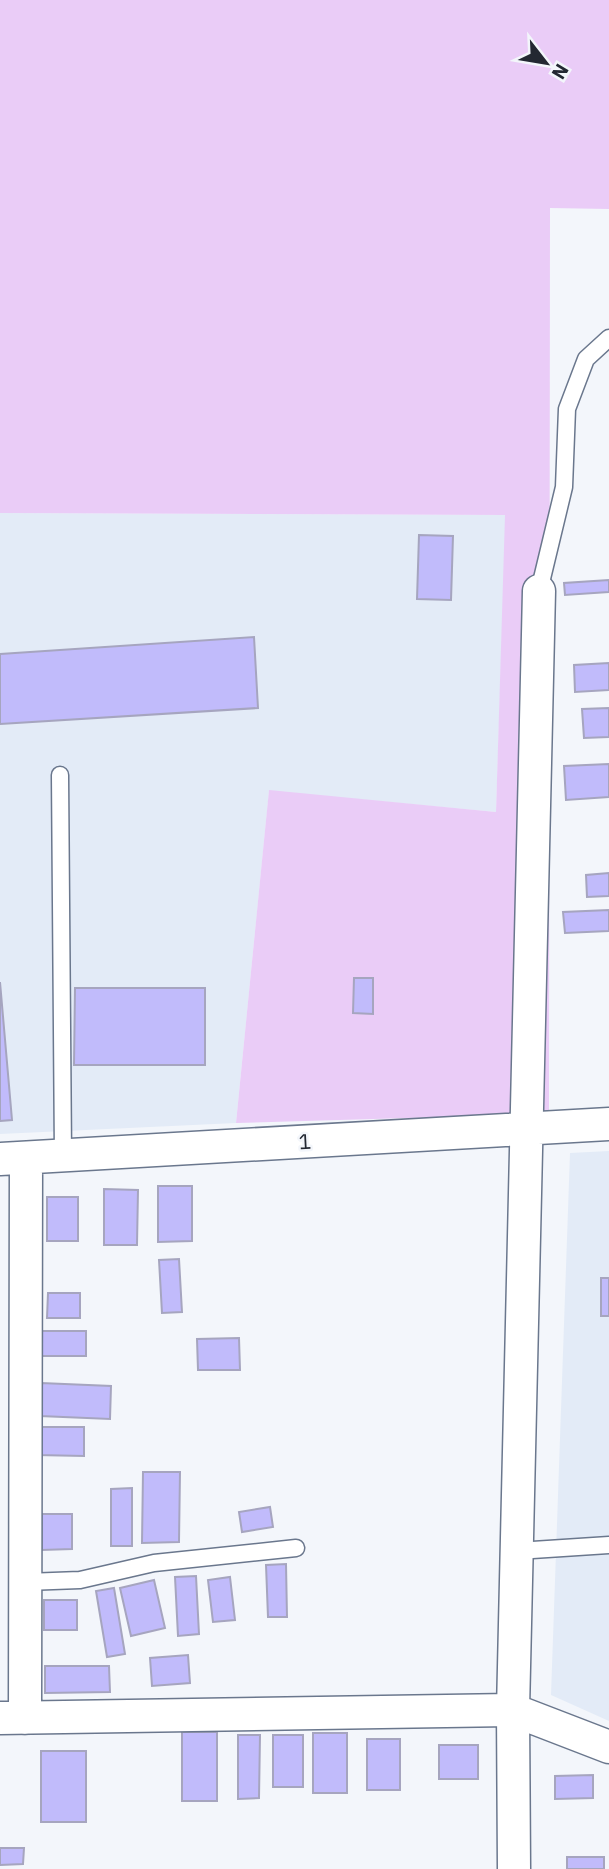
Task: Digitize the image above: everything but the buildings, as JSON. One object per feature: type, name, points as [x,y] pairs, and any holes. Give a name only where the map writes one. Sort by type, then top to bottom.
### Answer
[{"type":"street","points":[[514,1869],[513,1710],[539,591]]},
{"type":"street","name":"1","points":[[13,1159],[609,1124]]},
{"type":"street","points":[[13,1159],[26,1582],[12,1718],[513,1710],[609,1747]]},
{"type":"lane","points":[[539,591],[564,487],[567,409],[586,359],[609,338]]},
{"type":"lane","points":[[60,775],[63,1156]]},
{"type":"lane","points":[[517,1551],[609,1545]]},
{"type":"lane","points":[[26,1582],[80,1580],[154,1563],[296,1548]]},
{"type":"shaded area","points":[[0,0],[609,0],[609,209],[550,208],[549,1114],[236,1123],[269,790],[496,812],[505,515],[0,513]]},
{"type":"shaded area","points":[[0,513],[506,515],[496,812],[269,791],[236,1123],[0,1134]]},
{"type":"shaded area","points":[[609,1151],[609,1721],[551,1695],[570,1153]]}]
